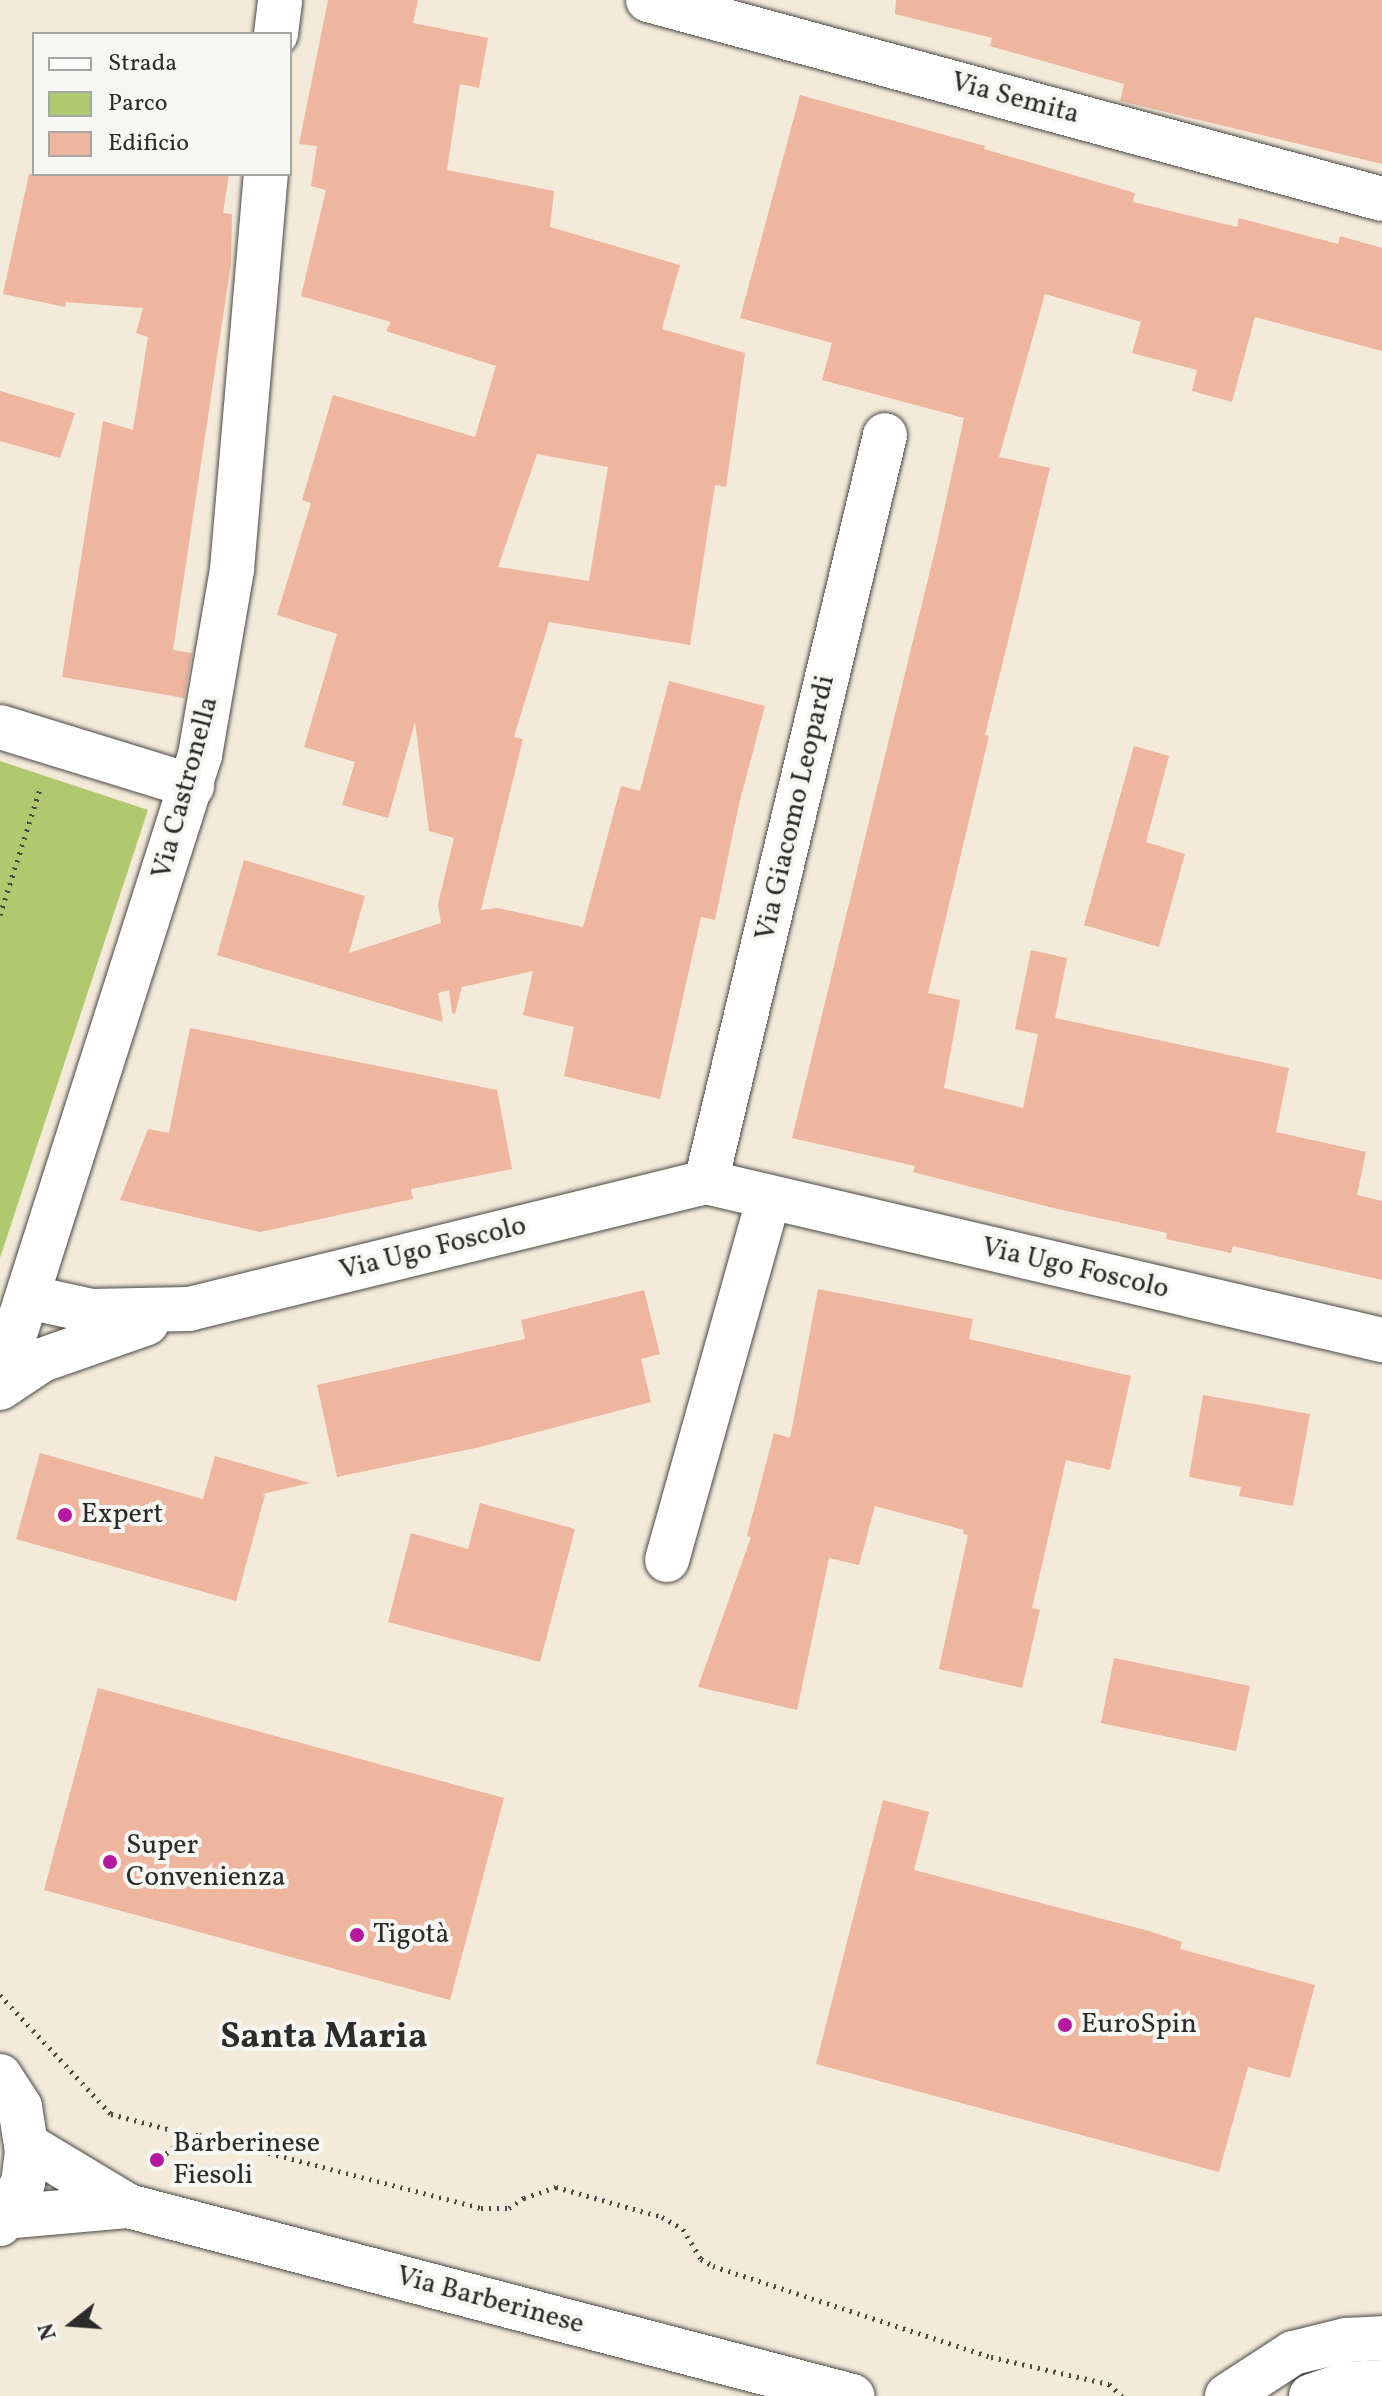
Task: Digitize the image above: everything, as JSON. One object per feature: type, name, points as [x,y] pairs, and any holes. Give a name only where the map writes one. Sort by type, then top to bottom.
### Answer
[{"type":"street","points":[[276,32],[280,0]]},
{"type":"street","name":"Via Semita","points":[[648,0],[1382,199]]},
{"type":"street","name":"Via Castronella","points":[[0,1381],[192,786],[227,615],[266,176]]},
{"type":"street","name":"Via Giacomo Leopardi","points":[[706,1182],[885,435]]},
{"type":"street","points":[[0,727],[192,786]]},
{"type":"street","name":"Via Ugo Foscolo","points":[[0,1388],[42,1360],[189,1309],[706,1182],[1382,1340]]},
{"type":"street","points":[[667,1560],[769,1198]]},
{"type":"street","name":"Via Ugo Foscolo","points":[[28,1297],[91,1311],[189,1309]]},
{"type":"street","name":"Via Barberinese","points":[[0,2076],[20,2107],[27,2145],[23,2183],[3,2220]]},
{"type":"street","name":"Via Barberinese","points":[[27,2145],[128,2206],[852,2396]]},
{"type":"street","name":"Via Barberinese","points":[[3,2220],[128,2206]]},
{"type":"street","points":[[1227,2396],[1293,2353],[1333,2342],[1382,2338]]},
{"type":"street","points":[[1311,2396],[1345,2384],[1382,2382]]},
{"type":"path","points":[[0,915],[54,744]]},
{"type":"path","points":[[0,1995],[111,2114],[188,2135]]},
{"type":"path","points":[[199,2135],[481,2208],[509,2208],[524,2198],[556,2187],[642,2210],[683,2229],[701,2259],[713,2266],[991,2357],[1109,2384],[1122,2396]]},
{"type":"green space","points":[[0,761],[148,810],[0,1258]]},
{"type":"building","points":[[328,0],[418,0],[413,23],[488,38],[479,88],[460,84],[447,170],[554,191],[550,227],[680,265],[662,329],[745,353],[726,487],[715,485],[690,645],[549,622],[514,737],[523,739],[481,910],[498,908],[583,927],[621,786],[640,791],[669,681],[765,706],[739,804],[715,920],[701,917],[660,1099],[564,1076],[574,1027],[523,1015],[533,971],[462,987],[455,1014],[452,1013],[449,990],[438,993],[443,1022],[217,955],[244,860],[365,896],[349,953],[441,923],[438,904],[454,838],[429,831],[415,722],[388,818],[342,805],[355,762],[304,747],[337,634],[277,615],[311,503],[302,500],[333,395],[475,437],[496,366],[386,331],[391,322],[301,296],[326,190],[311,186],[317,146],[299,144]],"holes":[[[537,454],[608,467],[589,581],[498,567]]]},
{"type":"building","points":[[896,0],[1382,0],[1382,164],[1120,101],[1124,84],[990,46],[992,38],[895,14]]},
{"type":"building","points":[[800,95],[985,146],[984,149],[1135,193],[1133,202],[1237,227],[1239,218],[1338,244],[1340,236],[1382,248],[1382,351],[1255,317],[1232,402],[1192,391],[1197,370],[1132,353],[1141,322],[1045,294],[999,457],[1050,468],[985,735],[989,736],[928,993],[960,1000],[944,1088],[1023,1108],[1038,1034],[1015,1029],[1031,950],[1067,958],[1055,1018],[1289,1068],[1276,1132],[1366,1152],[1357,1195],[1382,1201],[1382,1280],[1233,1246],[1231,1253],[1166,1239],[1167,1233],[1049,1207],[913,1172],[915,1166],[792,1138],[937,542],[964,418],[822,380],[832,343],[740,318]]},
{"type":"building","points":[[29,174],[229,176],[223,213],[232,214],[231,263],[173,650],[192,653],[184,698],[62,677],[103,421],[133,430],[148,337],[136,333],[143,308],[66,302],[65,307],[3,294]]},
{"type":"building","points":[[0,391],[75,413],[60,458],[0,441]]},
{"type":"building","points":[[1134,746],[1169,756],[1146,842],[1185,854],[1159,947],[1084,925]]},
{"type":"building","points":[[190,1028],[497,1090],[512,1169],[411,1189],[413,1199],[260,1232],[120,1200],[148,1129],[169,1133]]},
{"type":"building","points":[[818,1289],[973,1319],[969,1339],[1131,1376],[1110,1470],[1066,1460],[1032,1608],[1040,1610],[1022,1688],[939,1669],[968,1535],[963,1534],[964,1530],[875,1506],[859,1565],[829,1558],[797,1710],[698,1687],[751,1537],[747,1536],[774,1433],[790,1438]]},
{"type":"building","points":[[644,1290],[660,1354],[641,1359],[651,1402],[480,1447],[337,1477],[317,1385],[525,1339],[521,1320]]},
{"type":"building","points":[[1203,1395],[1310,1414],[1293,1506],[1239,1496],[1241,1487],[1189,1477]]},
{"type":"building","points":[[40,1453],[203,1499],[215,1456],[310,1483],[262,1494],[265,1495],[236,1601],[16,1539]]},
{"type":"building","points":[[480,1503],[575,1529],[540,1662],[388,1622],[411,1533],[468,1549]]},
{"type":"building","points":[[1114,1658],[1250,1686],[1236,1751],[1101,1723]]},
{"type":"building","points":[[98,1688],[504,1798],[450,2000],[44,1890]]},
{"type":"building","name":"EuroSpin","points":[[883,1800],[929,1812],[914,1870],[1149,1931],[1182,1942],[1180,1949],[1315,1985],[1290,2078],[1248,2067],[1219,2172],[816,2064]]},
{"type":"place","name":"Expert","points":[[65,1515]]},
{"type":"place","name":"Super Convenienza","points":[[110,1862]]},
{"type":"place","name":"Tigotà","points":[[357,1935]]},
{"type":"place","name":"EuroSpin","points":[[1065,2025]]},
{"type":"place","name":"Barberinese Fiesoli","points":[[157,2160]]},
{"type":"district","name":"Santa Maria","points":[[324,2039]]}]
